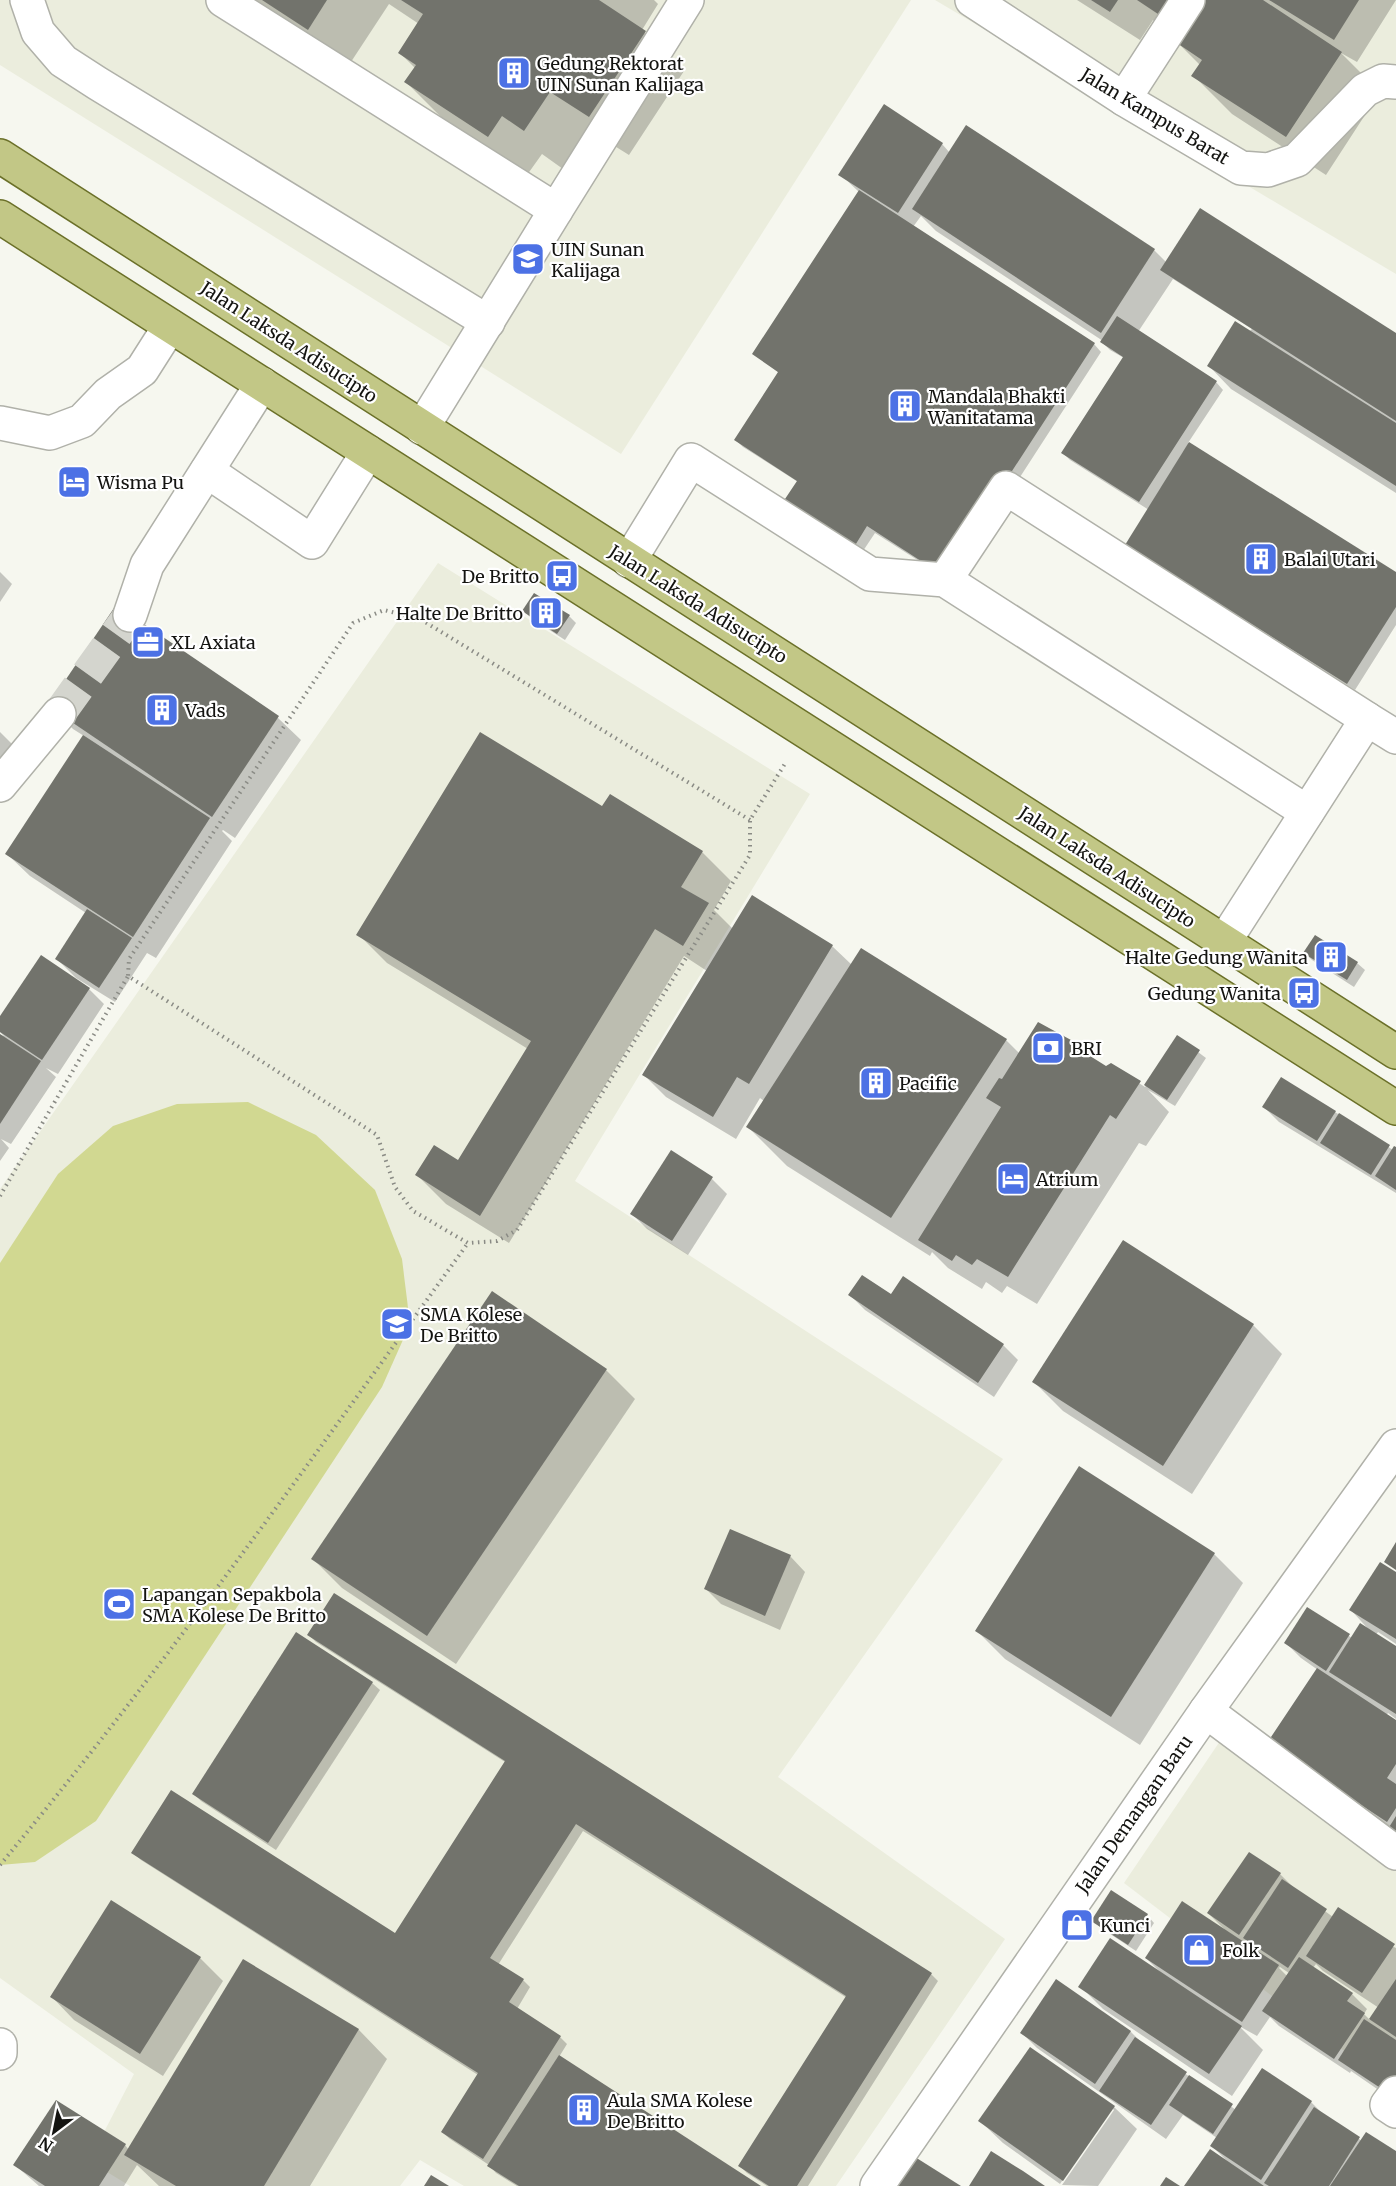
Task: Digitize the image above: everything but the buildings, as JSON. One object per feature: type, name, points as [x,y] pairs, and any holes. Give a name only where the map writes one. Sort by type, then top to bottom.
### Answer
[{"type":"main road","name":"Jalan Laksda Adisucipto","points":[[0,156],[1396,1052]]},
{"type":"main road","points":[[0,217],[1396,1108]]},
{"type":"main road","points":[[752,697],[778,654]]},
{"type":"street","points":[[27,0],[38,32],[63,61],[488,322]]},
{"type":"street","points":[[223,0],[556,210]]},
{"type":"street","points":[[422,428],[687,0]]},
{"type":"street","name":"Jalan Kampus Barat","points":[[972,0],[1124,99],[1241,168],[1268,170],[1296,160],[1365,90],[1383,81],[1396,82]]},
{"type":"street","points":[[1124,99],[1188,0]]},
{"type":"street","points":[[0,423],[50,433],[82,421],[108,394],[142,370],[170,326]]},
{"type":"street","points":[[130,615],[147,565],[262,384]]},
{"type":"street","points":[[207,471],[312,542],[368,453]]},
{"type":"street","points":[[629,561],[691,460],[870,574],[945,580],[1306,812]]},
{"type":"street","points":[[945,580],[1006,488],[1396,737]]},
{"type":"street","points":[[0,785],[59,714]]},
{"type":"street","points":[[1224,942],[1367,719]]},
{"type":"street","name":"Jalan Demangan Baru","points":[[877,2186],[1206,1711],[1396,1446]]},
{"type":"street","points":[[1206,1711],[1396,1853]]},
{"type":"street","points":[[0,2045],[0,2053]]},
{"type":"street","points":[[1396,2093],[1387,2105],[1396,2111]]},
{"type":"path","points":[[0,1196],[128,976],[129,959],[353,623],[384,610],[420,619],[750,820]]},
{"type":"path","points":[[128,976],[377,1135],[395,1187],[413,1210],[468,1243],[496,1241],[517,1230],[750,855],[750,820],[773,782]]},
{"type":"path","points":[[0,1865],[224,1581],[468,1243]]},
{"type":"shaded area","name":"UIN Sunan Kalijaga","points":[[0,0],[911,0],[621,454],[0,65]]},
{"type":"shaded area","points":[[935,0],[1396,0],[1396,274]]},
{"type":"shaded area","name":"SMA Kolese De Britto","points":[[438,563],[810,794],[575,1181],[1003,1459],[778,1777],[1005,1939],[836,2186],[464,2186],[420,2160],[400,2186],[130,2186],[89,2161],[134,2074],[0,1978],[0,1189]]},
{"type":"shaded area","points":[[1237,1716],[1396,1830],[1396,2078],[1390,2086],[1124,1883]]},
{"type":"green space","name":"Lapangan Sepakbola SMA Kolese De Britto","points":[[248,1102],[316,1135],[375,1190],[402,1259],[410,1324],[382,1387],[96,1821],[35,1862],[0,1865],[0,1263],[58,1174],[113,1126],[177,1104]]},
{"type":"tunnel","points":[[59,714],[130,615]]},
{"type":"place","name":"Gedung Rektorat UIN Sunan Kalijaga","points":[[514,73]]},
{"type":"place","name":"UIN Sunan Kalijaga","points":[[528,259]]},
{"type":"place","name":"Mandala Bhakti Wanitatama","points":[[905,406]]},
{"type":"place","name":"Wisma Pu","points":[[74,482]]},
{"type":"place","name":"Balai Utari","points":[[1261,559]]},
{"type":"place","name":"De Britto","points":[[562,576]]},
{"type":"place","name":"Halte De Britto","points":[[546,613]]},
{"type":"place","name":"XL Axiata","points":[[148,642]]},
{"type":"place","name":"Vads","points":[[162,710]]},
{"type":"place","name":"Halte Gedung Wanita","points":[[1331,957]]},
{"type":"place","name":"Gedung Wanita","points":[[1304,993]]},
{"type":"place","name":"BRI","points":[[1048,1048]]},
{"type":"place","name":"Pacific","points":[[876,1083]]},
{"type":"place","name":"Atrium","points":[[1013,1179]]},
{"type":"place","name":"SMA Kolese De Britto","points":[[397,1324]]},
{"type":"place","name":"Lapangan Sepakbola SMA Kolese De Britto","points":[[119,1604]]},
{"type":"place","name":"Kunci","points":[[1077,1925]]},
{"type":"place","name":"Folk","points":[[1199,1950]]},
{"type":"place","name":"Aula SMA Kolese De Britto","points":[[584,2110]]}]
